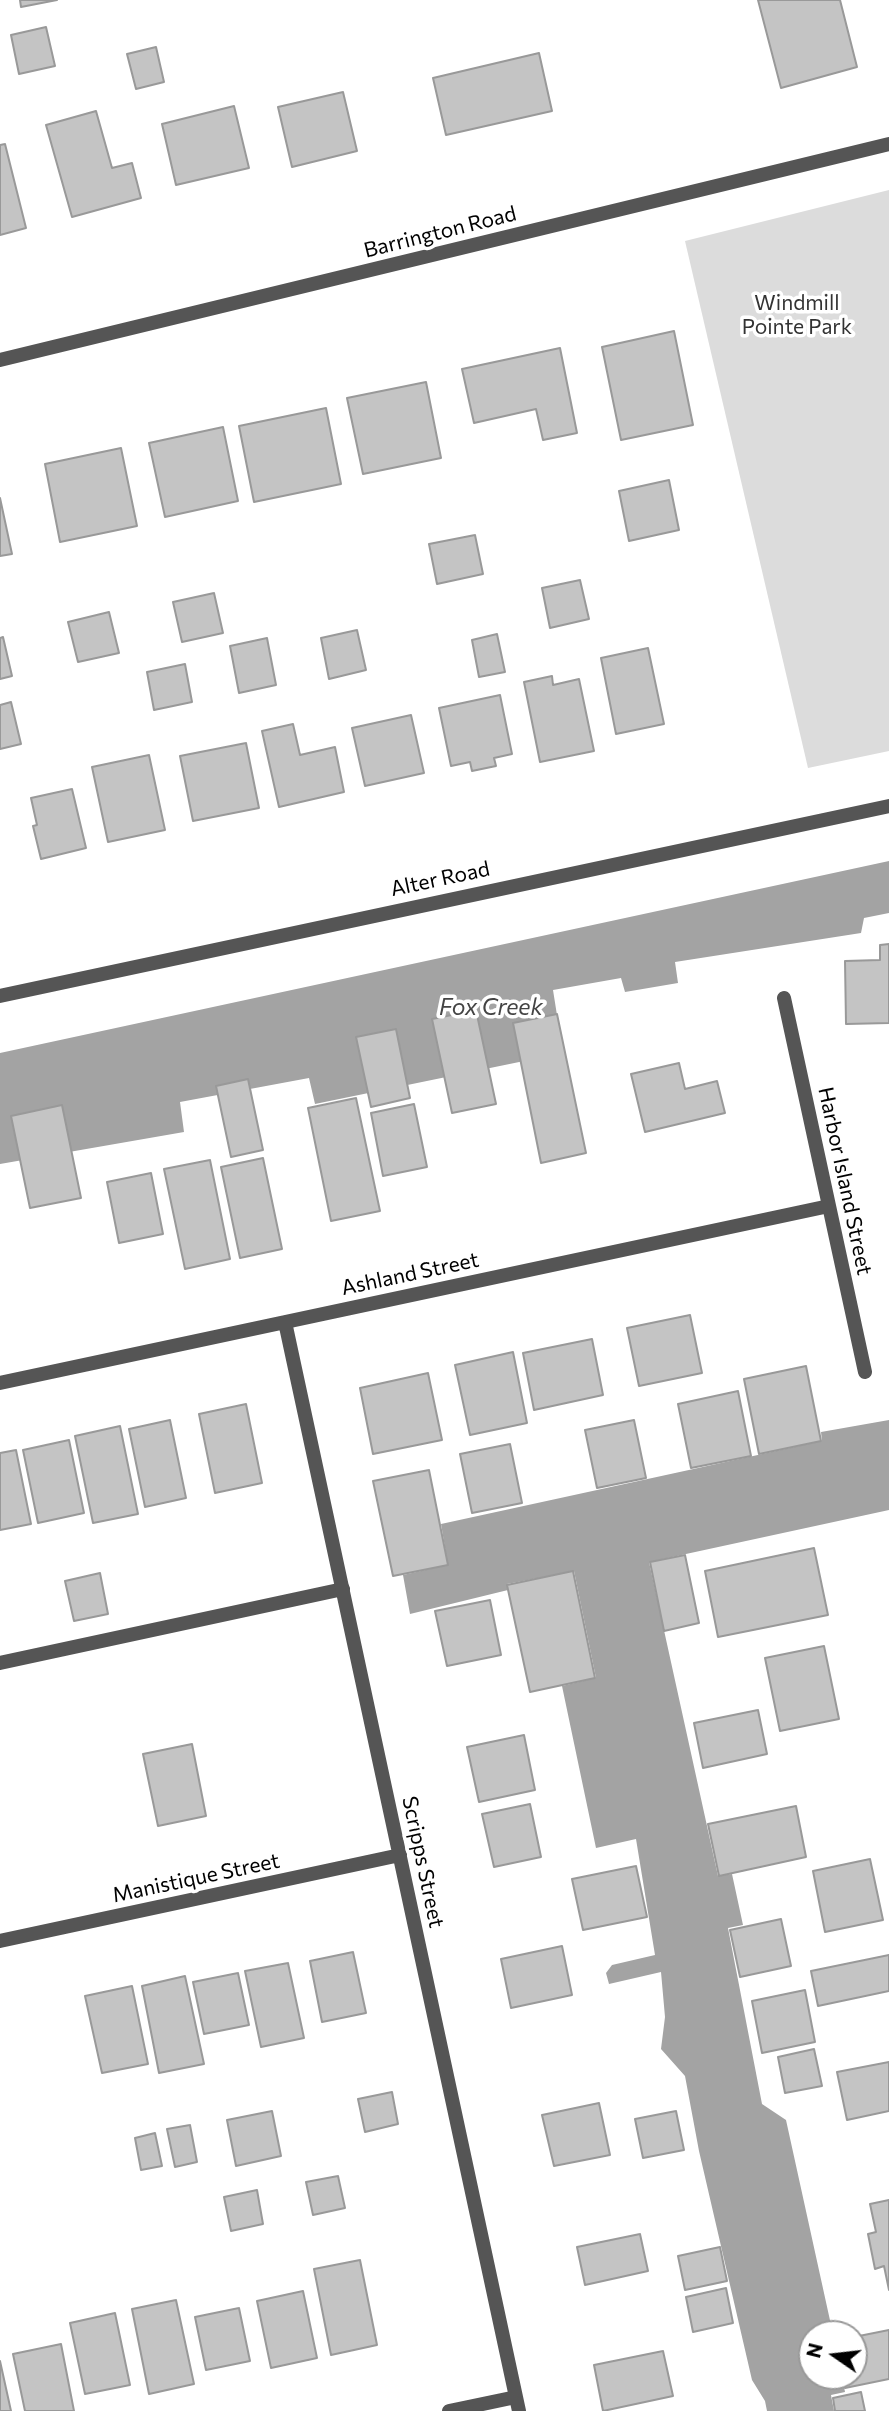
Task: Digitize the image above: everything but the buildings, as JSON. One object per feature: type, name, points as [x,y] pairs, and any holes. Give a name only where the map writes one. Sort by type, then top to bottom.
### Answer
[{"type":"street","name":"Barrington Road","points":[[0,360],[889,144]]},
{"type":"street","name":"Alter Road","points":[[0,996],[889,806]]},
{"type":"street","name":"Harbor Island Street","points":[[784,998],[865,1372]]},
{"type":"street","name":"Ashland Street","points":[[0,1383],[829,1206]]},
{"type":"street","name":"Scripps Street","points":[[285,1322],[518,2404]]},
{"type":"street","points":[[0,1663],[342,1589]]},
{"type":"street","name":"Manistique Street","points":[[0,1941],[400,1855]]},
{"type":"street","points":[[449,2411],[518,2404]]},
{"type":"green space","name":"Windmill Pointe Park","points":[[889,190],[889,751],[808,768],[685,241]]},
{"type":"water","name":"Fox Creek","points":[[889,861],[889,913],[864,918],[861,933],[675,962],[678,983],[625,992],[621,978],[553,990],[563,1053],[315,1104],[309,1078],[180,1102],[184,1132],[0,1164],[0,1053]]},
{"type":"water","points":[[889,1420],[889,1510],[649,1562],[718,1876],[732,1874],[743,1925],[728,1928],[762,2104],[786,2120],[830,2320],[798,2320],[798,2390],[845,2392],[831,2395],[834,2411],[767,2411],[765,2401],[752,2380],[699,2151],[685,2076],[661,2049],[665,2017],[661,1972],[609,1984],[606,1973],[612,1965],[655,1955],[636,1839],[596,1848],[562,1686],[596,1678],[574,1571],[507,1584],[508,1590],[410,1614],[403,1575],[448,1565],[441,1524],[822,1441],[821,1432]]}]
